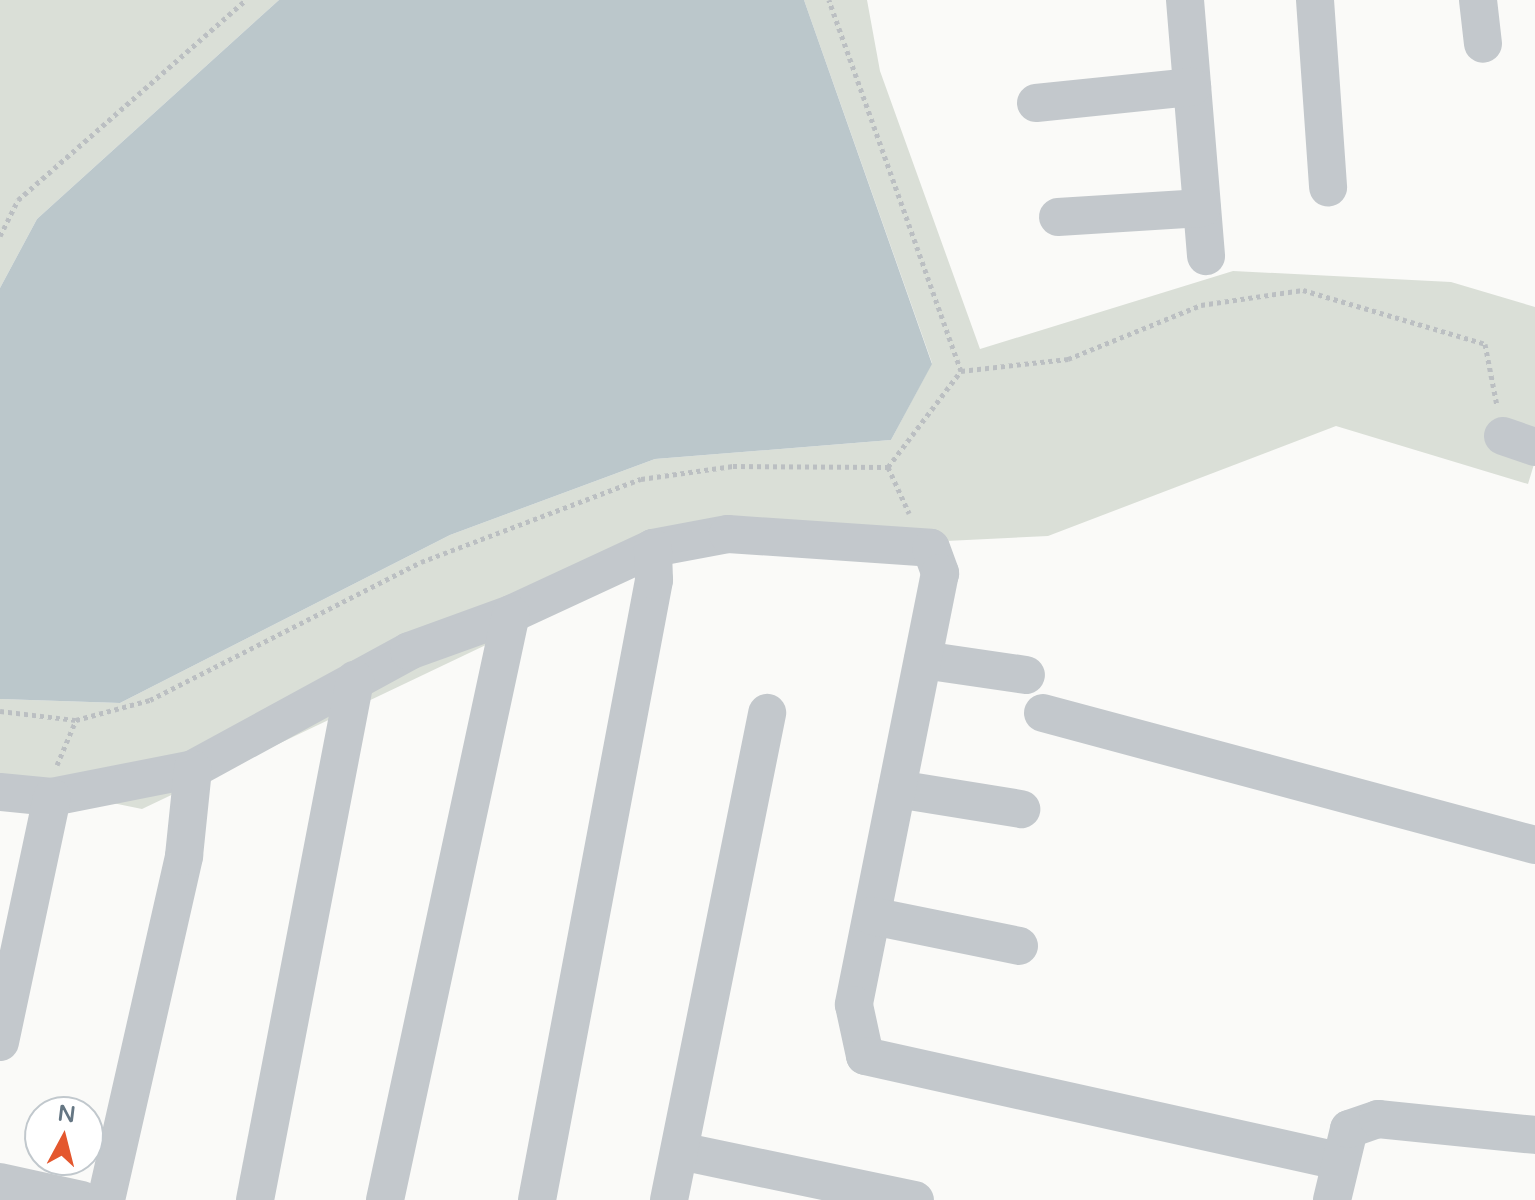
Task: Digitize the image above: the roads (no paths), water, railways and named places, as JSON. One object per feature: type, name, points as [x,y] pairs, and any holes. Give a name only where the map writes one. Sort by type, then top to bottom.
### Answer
[{"type":"street","points":[[1185,0],[1206,256]]},
{"type":"street","points":[[1315,0],[1328,188]]},
{"type":"street","points":[[1478,0],[1483,44]]},
{"type":"street","points":[[1036,103],[1192,87]]},
{"type":"street","points":[[1058,217],[1202,208]]},
{"type":"street","points":[[0,792],[49,796],[193,769],[409,651],[511,614],[653,548],[728,534],[931,548],[940,573],[853,1025],[865,1056],[1340,1161]]},
{"type":"street","points":[[537,1200],[654,580],[653,548]]},
{"type":"street","points":[[385,1200],[511,614]]},
{"type":"street","points":[[923,660],[1026,675]]},
{"type":"street","points":[[255,1200],[355,680]]},
{"type":"street","points":[[669,1200],[767,713]]},
{"type":"street","points":[[1043,713],[1535,845]]},
{"type":"street","points":[[106,1200],[184,856],[193,769]]},
{"type":"street","points":[[897,789],[1021,809]]},
{"type":"street","points":[[0,1042],[12,931],[49,796]]},
{"type":"street","points":[[872,916],[1019,946]]},
{"type":"street","points":[[1332,1200],[1349,1129],[1378,1119],[1535,1135]]},
{"type":"street","points":[[680,1151],[915,1200]]},
{"type":"street","points":[[0,1182],[82,1200]]}]
